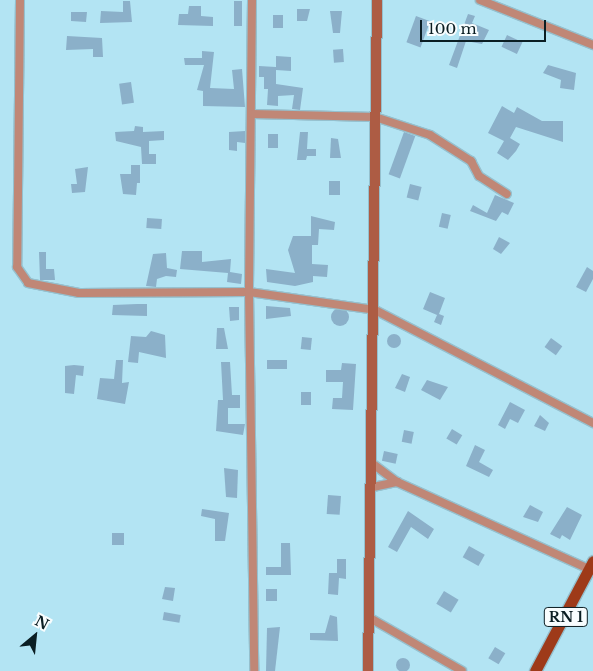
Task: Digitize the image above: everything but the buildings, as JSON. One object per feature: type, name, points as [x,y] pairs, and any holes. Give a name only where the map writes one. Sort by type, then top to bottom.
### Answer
[{"type":"main road","name":"RN 1","points":[[535,671],[591,565]]},
{"type":"street","points":[[20,0],[17,266],[28,283],[79,293],[249,292],[375,310],[593,423]]},
{"type":"street","points":[[252,0],[253,114],[249,292],[254,671]]},
{"type":"street","points":[[368,671],[373,487],[377,0]]},
{"type":"street","points":[[480,0],[593,45]]},
{"type":"street","points":[[253,114],[375,117],[430,135],[471,161],[479,176],[507,194]]},
{"type":"street","points":[[373,464],[397,482],[591,565]]},
{"type":"street","points":[[373,487],[397,482]]},
{"type":"street","points":[[370,618],[462,671]]}]
